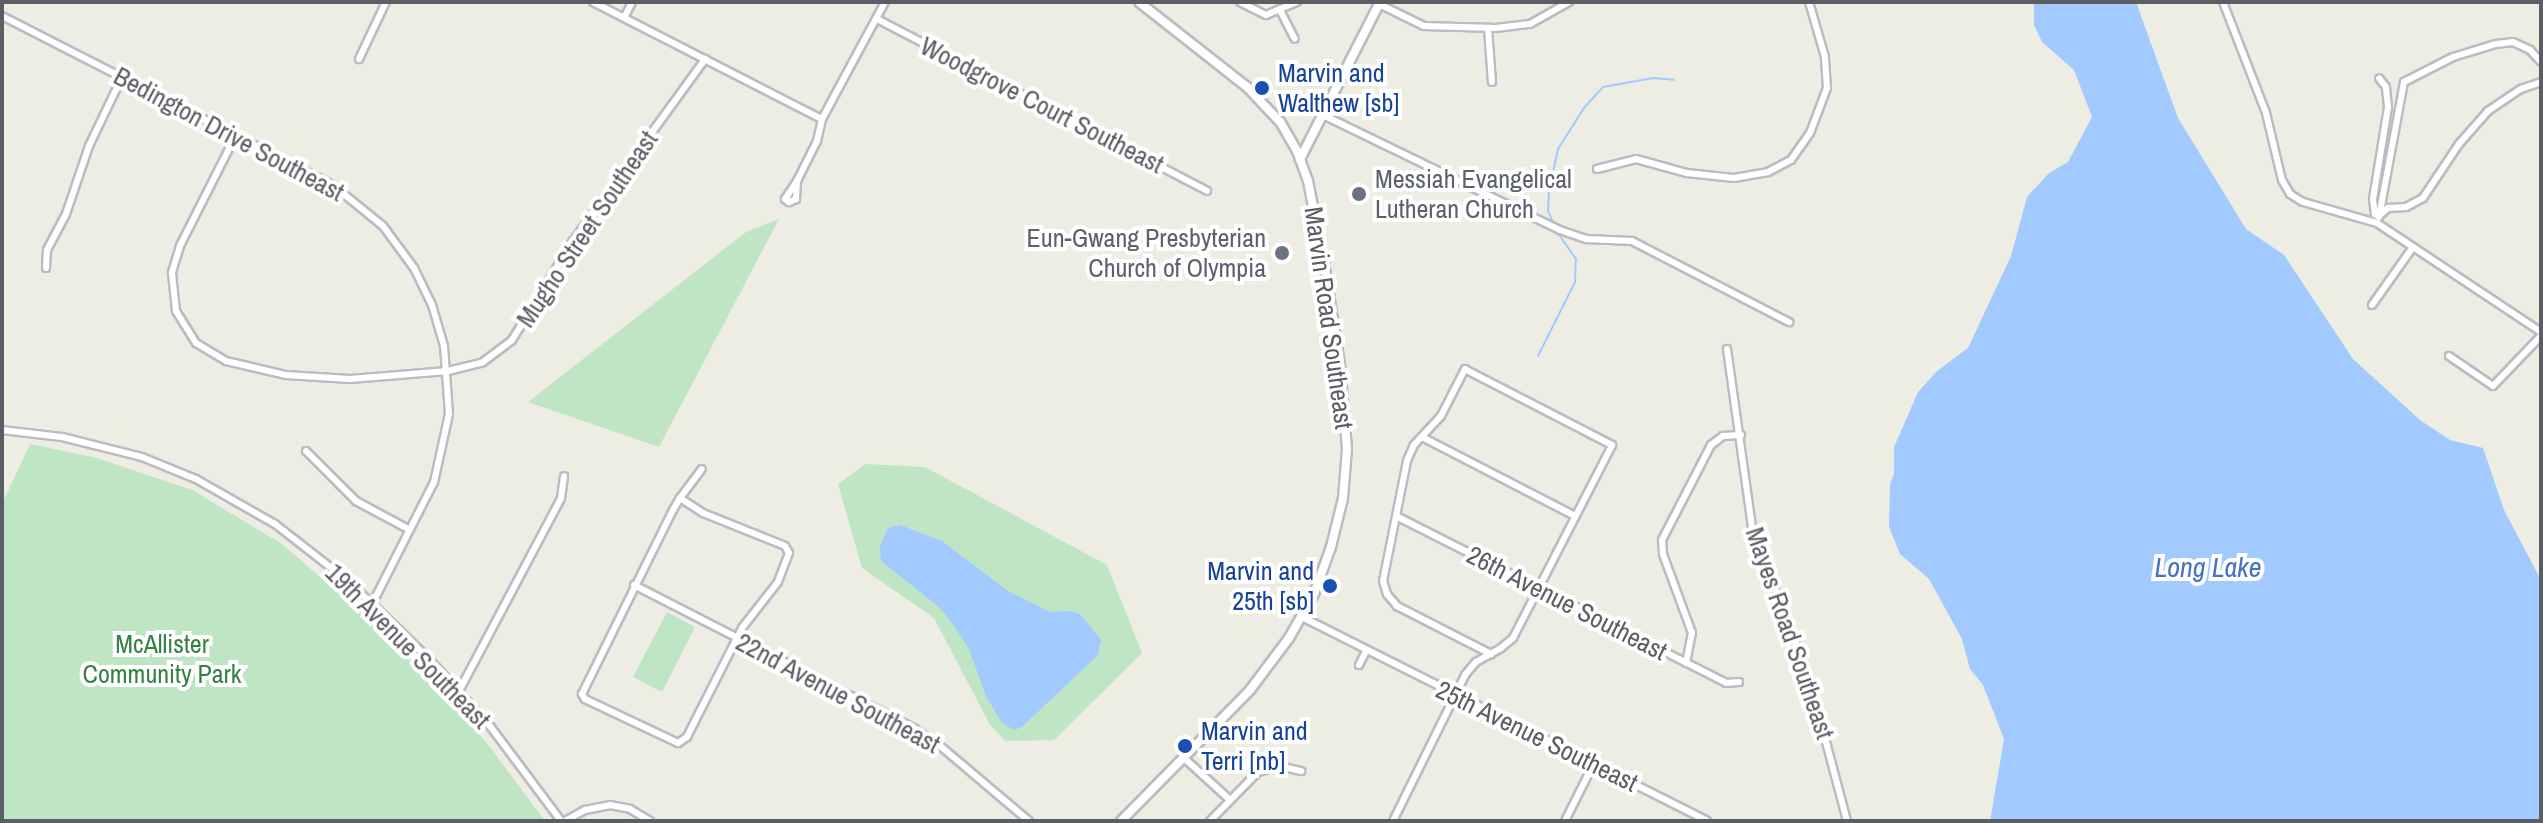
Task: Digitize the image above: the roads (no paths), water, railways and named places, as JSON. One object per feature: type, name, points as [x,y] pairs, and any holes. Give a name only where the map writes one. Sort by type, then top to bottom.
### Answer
[{"type":"street","points":[[359,59],[386,2]]},
{"type":"street","points":[[593,2],[822,119]]},
{"type":"street","points":[[624,18],[632,2]]},
{"type":"street","points":[[797,181],[817,141],[822,119],[885,2]]},
{"type":"street","name":"Marvin Road Southeast","points":[[1121,821],[1257,682],[1302,617],[1334,539],[1343,498],[1347,449],[1336,336],[1318,228],[1300,159],[1280,122],[1253,92],[1139,2]]},
{"type":"street","points":[[1240,2],[1266,15],[1281,12],[1297,2]]},
{"type":"street","points":[[1300,159],[1379,3],[1424,26],[1488,28],[1530,24],[1569,2]]},
{"type":"street","points":[[1597,169],[1636,159],[1687,173],[1734,178],[1768,172],[1791,160],[1810,133],[1827,88],[1825,57],[1809,2]]},
{"type":"street","points":[[2223,2],[2266,113],[2282,180],[2290,194],[2303,202],[2378,220],[2541,334],[2493,386],[2449,356]]},
{"type":"street","points":[[1281,12],[1295,39]]},
{"type":"street","name":"Bedington Drive Southeast","points":[[2,16],[334,186],[383,226],[424,286],[439,325],[448,371],[449,414],[441,460],[372,604]]},
{"type":"street","name":"Woodgrove Court Southeast","points":[[877,19],[1207,191]]},
{"type":"street","points":[[1488,28],[1492,82]]},
{"type":"street","points":[[2378,220],[2404,82],[2453,57],[2496,44],[2513,42],[2530,50],[2541,62]]},
{"type":"street","name":"Mugho Street Southeast","points":[[236,135],[180,246],[172,273],[176,311],[196,343],[226,361],[286,375],[350,379],[448,371],[483,362],[512,340],[573,241],[705,59]]},
{"type":"street","points":[[46,268],[47,250],[66,214],[94,133],[122,77]]},
{"type":"street","points":[[2378,220],[2373,199],[2388,107],[2386,87],[2379,78]]},
{"type":"street","points":[[2378,220],[2388,208],[2406,207],[2423,198],[2459,144],[2488,111],[2521,89],[2541,82]]},
{"type":"street","points":[[1323,115],[1560,230],[1586,239],[1632,241],[1789,322]]},
{"type":"street","points":[[2372,305],[2413,247]]},
{"type":"street","name":"Mayes Road Southeast","points":[[1727,349],[1758,548],[1809,678],[1847,821]]},
{"type":"street","points":[[1393,821],[1465,675],[1513,638],[1612,445],[1465,369],[1441,416],[1422,437],[1407,461],[1383,581],[1387,594],[1397,606],[1491,654]]},
{"type":"street","name":"19th Avenue Southeast","points":[[2,430],[96,444],[142,457],[196,479],[275,524],[372,604],[459,691],[563,821]]},
{"type":"street","points":[[1686,663],[1692,633],[1663,554],[1662,540],[1711,445],[1723,436],[1741,435]]},
{"type":"street","points":[[1422,437],[1575,516]]},
{"type":"street","points":[[306,451],[356,501],[410,530]]},
{"type":"street","points":[[680,498],[703,513],[787,549],[783,574],[737,638],[687,737],[678,743],[585,699],[583,687],[680,498],[702,469]]},
{"type":"street","points":[[459,691],[561,498],[564,476]]},
{"type":"street","name":"26th Avenue Southeast","points":[[1396,516],[1726,683],[1739,682]]},
{"type":"street","name":"22nd Avenue Southeast","points":[[634,585],[926,736],[1029,821]]},
{"type":"street","name":"25th Avenue Southeast","points":[[1302,617],[1707,821]]},
{"type":"street","points":[[1359,665],[1366,651]]},
{"type":"street","points":[[1184,758],[1230,800]]},
{"type":"street","points":[[1565,821],[1593,765]]},
{"type":"street","points":[[1210,821],[1258,772],[1279,766],[1301,771]]},
{"type":"street","points":[[563,821],[585,810],[610,805],[630,809],[650,821]]},
{"type":"water","name":"Long Lake","points":[[2034,2],[2136,2],[2178,118],[2246,229],[2284,255],[2353,359],[2420,420],[2450,440],[2483,448],[2504,510],[2541,580],[2541,821],[1990,821],[2004,739],[1983,685],[1970,669],[1962,639],[1929,579],[1900,554],[1889,527],[1890,484],[1894,474],[1894,447],[1918,392],[1937,371],[1968,348],[2011,256],[2027,197],[2049,173],[2068,162],[2092,117],[2074,70],[2042,42],[2034,25]]},
{"type":"water","points":[[900,525],[942,541],[1008,591],[1050,612],[1072,611],[1081,615],[1101,640],[1098,655],[1022,727],[1014,730],[1002,723],[986,696],[969,649],[952,623],[939,607],[881,561],[880,546],[888,528]]},
{"type":"waterway","points":[[1552,220],[1548,211],[1549,191],[1558,149],[1584,108],[1603,87],[1653,78],[1674,80]]},
{"type":"waterway","points":[[1538,356],[1575,282],[1576,259],[1557,232]]},
{"type":"place","name":"Marvin and Walthew [sb]","points":[[1262,88]]},
{"type":"place","name":"Messiah Evangelical Lutheran Church","points":[[1359,194]]},
{"type":"place","name":"Eun-Gwang Presbyterian Church of Olympia","points":[[1282,253]]},
{"type":"place","name":"Marvin and 25th [sb]","points":[[1330,586]]},
{"type":"place","name":"Marvin and Terri [nb]","points":[[1185,746]]},
{"type":"park label","name":"McAllister Community Park","points":[[162,659]]}]
